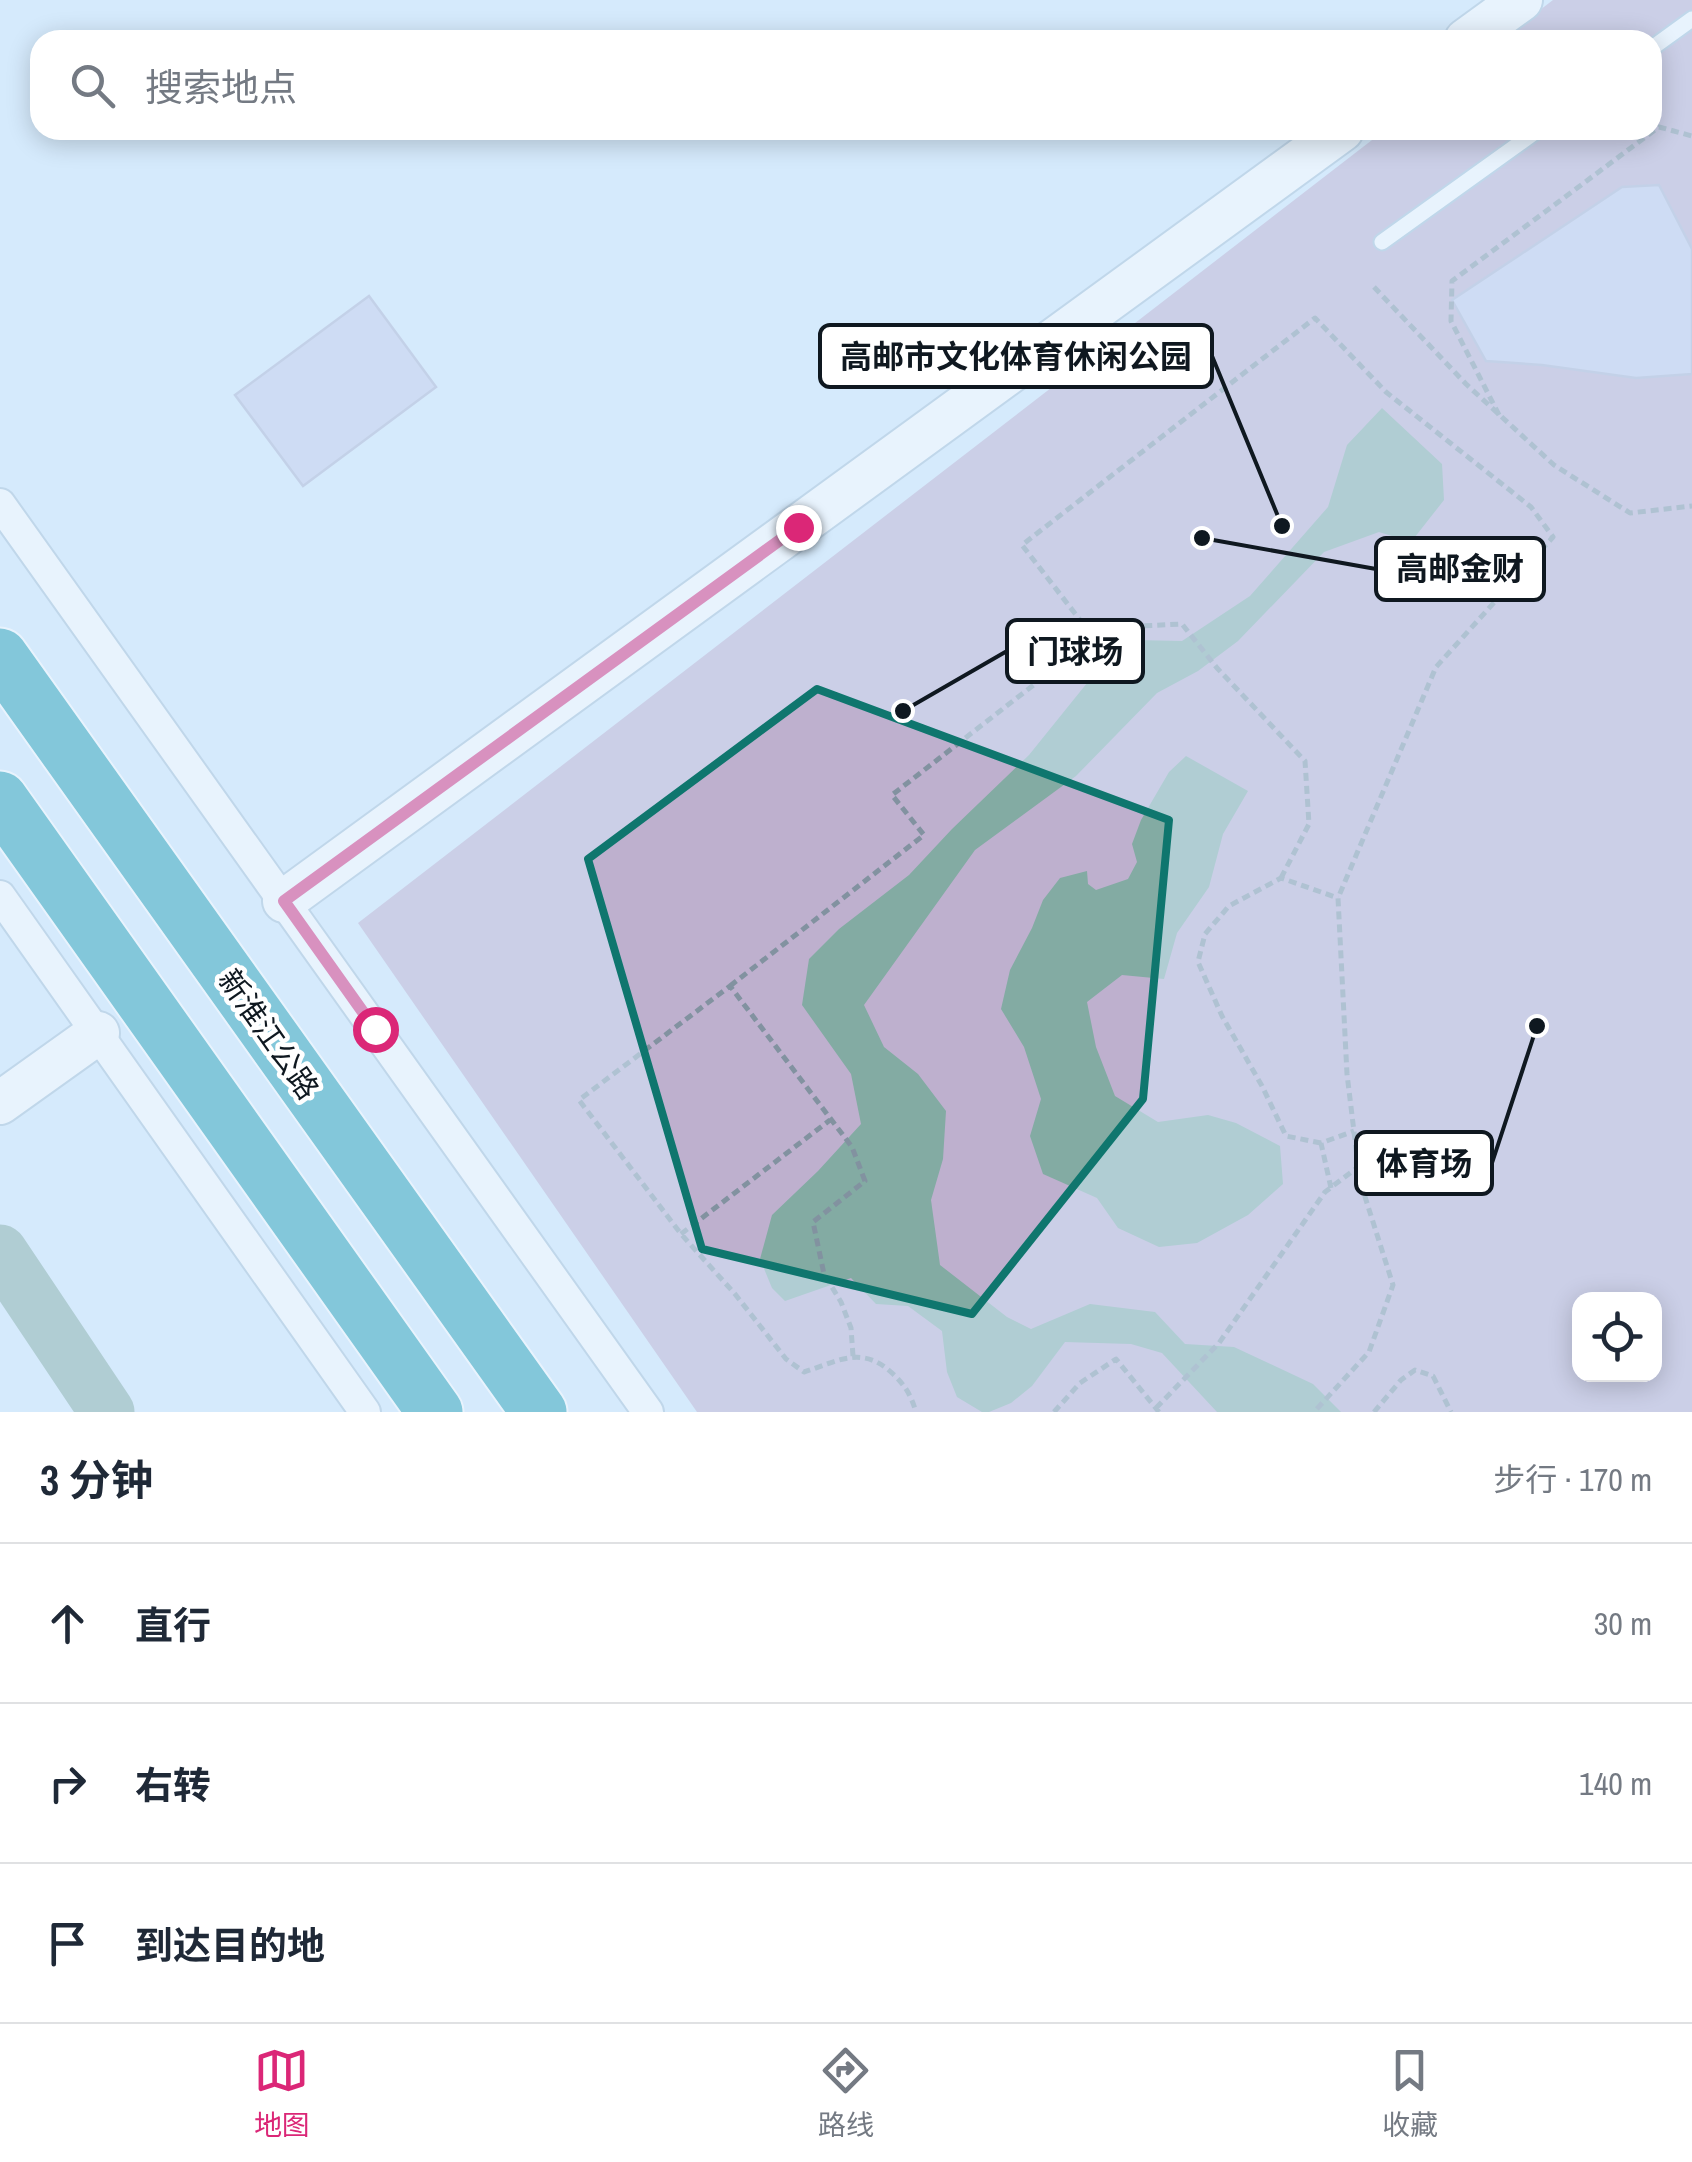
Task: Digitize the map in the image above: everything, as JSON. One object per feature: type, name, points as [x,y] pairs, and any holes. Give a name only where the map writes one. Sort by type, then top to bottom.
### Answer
[{"type":"highway","name":"新淮江公路","points":[[0,656],[539,1412]]},
{"type":"highway","points":[[0,799],[435,1412]]},
{"type":"street","points":[[1480,30],[1520,0]]},
{"type":"street","points":[[284,901],[1328,140]]},
{"type":"street","points":[[0,504],[648,1412]]},
{"type":"street","points":[[0,896],[365,1412]]},
{"type":"street","points":[[0,1104],[98,1034]]},
{"type":"lane","points":[[1662,41],[1692,19]]},
{"type":"lane","points":[[1382,242],[1524,140]]},
{"type":"path","points":[[1662,128],[1692,136]]},
{"type":"path","points":[[1500,415],[1451,321],[1452,281],[1642,140]]},
{"type":"path","points":[[1374,287],[1466,384],[1554,465],[1630,513],[1692,506]]},
{"type":"path","points":[[1094,638],[1022,544],[1315,318],[1386,392],[1531,507],[1553,536],[1436,667],[1338,898],[1347,1074],[1360,1182],[1393,1286],[1369,1352],[1314,1412]]},
{"type":"path","points":[[916,1412],[906,1386],[877,1360],[853,1356],[804,1372],[786,1359],[681,1234],[579,1100],[924,835],[892,795],[1094,638],[1118,628],[1182,624],[1217,668],[1306,761],[1309,824],[1281,878],[1229,906],[1205,934],[1198,962],[1286,1136],[1320,1144],[1354,1131]]},
{"type":"path","points":[[1281,878],[1338,898]]},
{"type":"path","points":[[730,986],[852,1148],[865,1182],[813,1222],[824,1274],[842,1302],[851,1328],[853,1356]]},
{"type":"path","points":[[681,1234],[831,1120]]},
{"type":"path","points":[[1320,1144],[1331,1188]]},
{"type":"path","points":[[1054,1412],[1080,1383],[1116,1359],[1157,1410],[1219,1343],[1325,1192],[1358,1166]]},
{"type":"path","points":[[1374,1412],[1401,1380],[1415,1370],[1433,1376],[1451,1412]]},
{"type":"highlighted area","points":[[817,689],[1169,820],[1143,1099],[972,1314],[702,1249],[588,859]]},
{"type":"shaded area","points":[[1553,0],[1692,0],[1692,1412],[697,1412],[358,923],[1372,140],[1662,140],[1662,30],[1514,30]]},
{"type":"shaded area","points":[[1382,408],[1442,464],[1444,500],[1411,542],[1379,532],[1324,552],[1238,641],[1198,671],[1157,693],[1076,776],[975,850],[864,1005],[884,1047],[918,1074],[946,1111],[943,1159],[931,1200],[940,1265],[1007,1317],[1031,1329],[1090,1304],[1155,1312],[1185,1344],[1234,1347],[1313,1384],[1341,1412],[1217,1412],[1162,1353],[1131,1344],[1065,1342],[1032,1386],[1011,1403],[982,1412],[957,1397],[947,1372],[942,1331],[908,1306],[876,1304],[851,1278],[785,1301],[772,1288],[760,1259],[772,1215],[861,1124],[851,1074],[802,1005],[809,959],[839,929],[909,875],[1029,755],[1104,662],[1135,640],[1182,641],[1250,596],[1328,507],[1347,445]]},
{"type":"shaded area","points":[[1186,756],[1248,791],[1223,834],[1209,887],[1177,933],[1164,979],[1122,975],[1087,1002],[1096,1047],[1115,1096],[1158,1122],[1208,1115],[1236,1123],[1280,1146],[1283,1184],[1248,1215],[1197,1243],[1159,1247],[1118,1228],[1097,1198],[1043,1174],[1030,1136],[1041,1099],[1024,1047],[1001,1009],[1010,970],[1043,900],[1060,878],[1087,871],[1088,884],[1096,890],[1128,879],[1137,862],[1132,844],[1141,820],[1169,772]]},
{"type":"building","points":[[1659,185],[1692,249],[1692,374],[1636,378],[1486,361],[1452,300],[1622,187]]},
{"type":"building","points":[[369,296],[436,387],[303,486],[235,395]]},
{"type":"waterway","points":[[0,1252],[107,1412]]},
{"type":"place","name":"高邮市文化体育休闲公园","points":[[1282,526]]},
{"type":"place","name":"高邮金财","points":[[1202,538]]},
{"type":"place","name":"门球场","points":[[903,711]]},
{"type":"place","name":"体育场","points":[[1537,1026]]},
{"type":"route","points":[[375,1029],[284,901],[798,527]]}]
